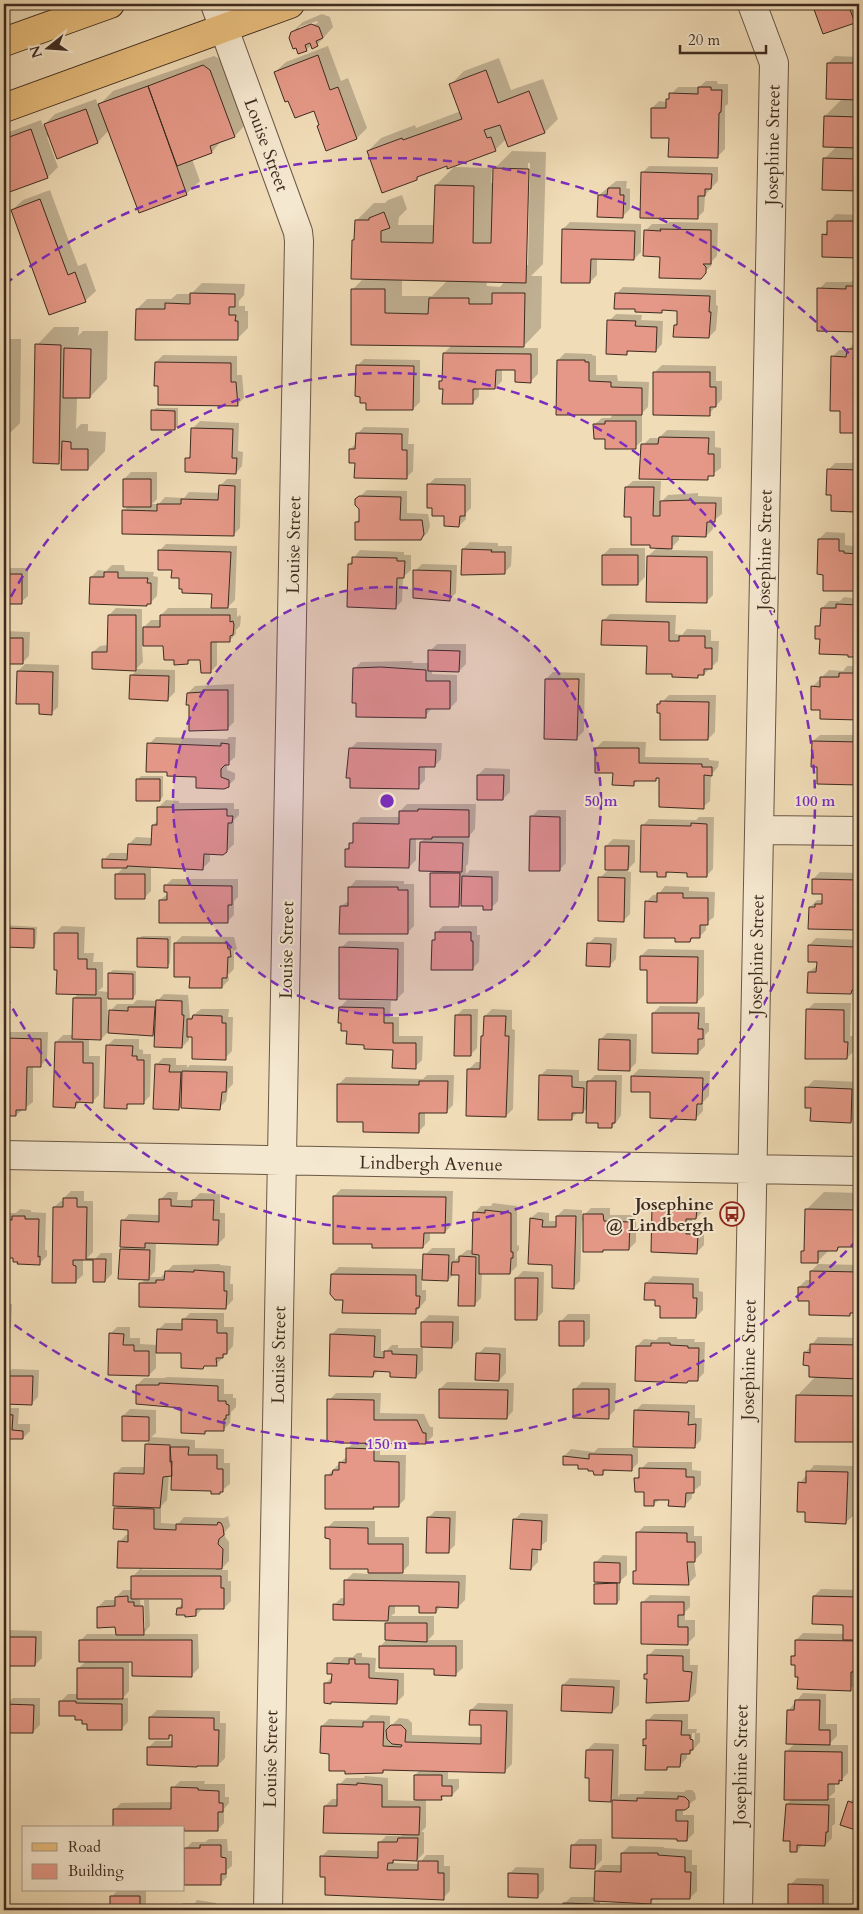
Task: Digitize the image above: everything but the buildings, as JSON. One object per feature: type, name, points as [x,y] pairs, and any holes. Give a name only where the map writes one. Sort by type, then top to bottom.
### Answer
[{"type":"main road","points":[[4,42],[110,4]]},
{"type":"main road","points":[[4,108],[219,16],[290,4]]},
{"type":"street","name":"Josephine Street","points":[[738,1910],[774,62],[752,4]]},
{"type":"street","name":"Louise Street","points":[[219,16],[298,232],[299,241],[268,1910]]},
{"type":"street","points":[[760,830],[859,832]]},
{"type":"street","name":"Lindbergh Avenue","points":[[4,1155],[859,1171]]},
{"type":"place","name":"Josephine @ Lindbergh","points":[[732,1214]]}]
